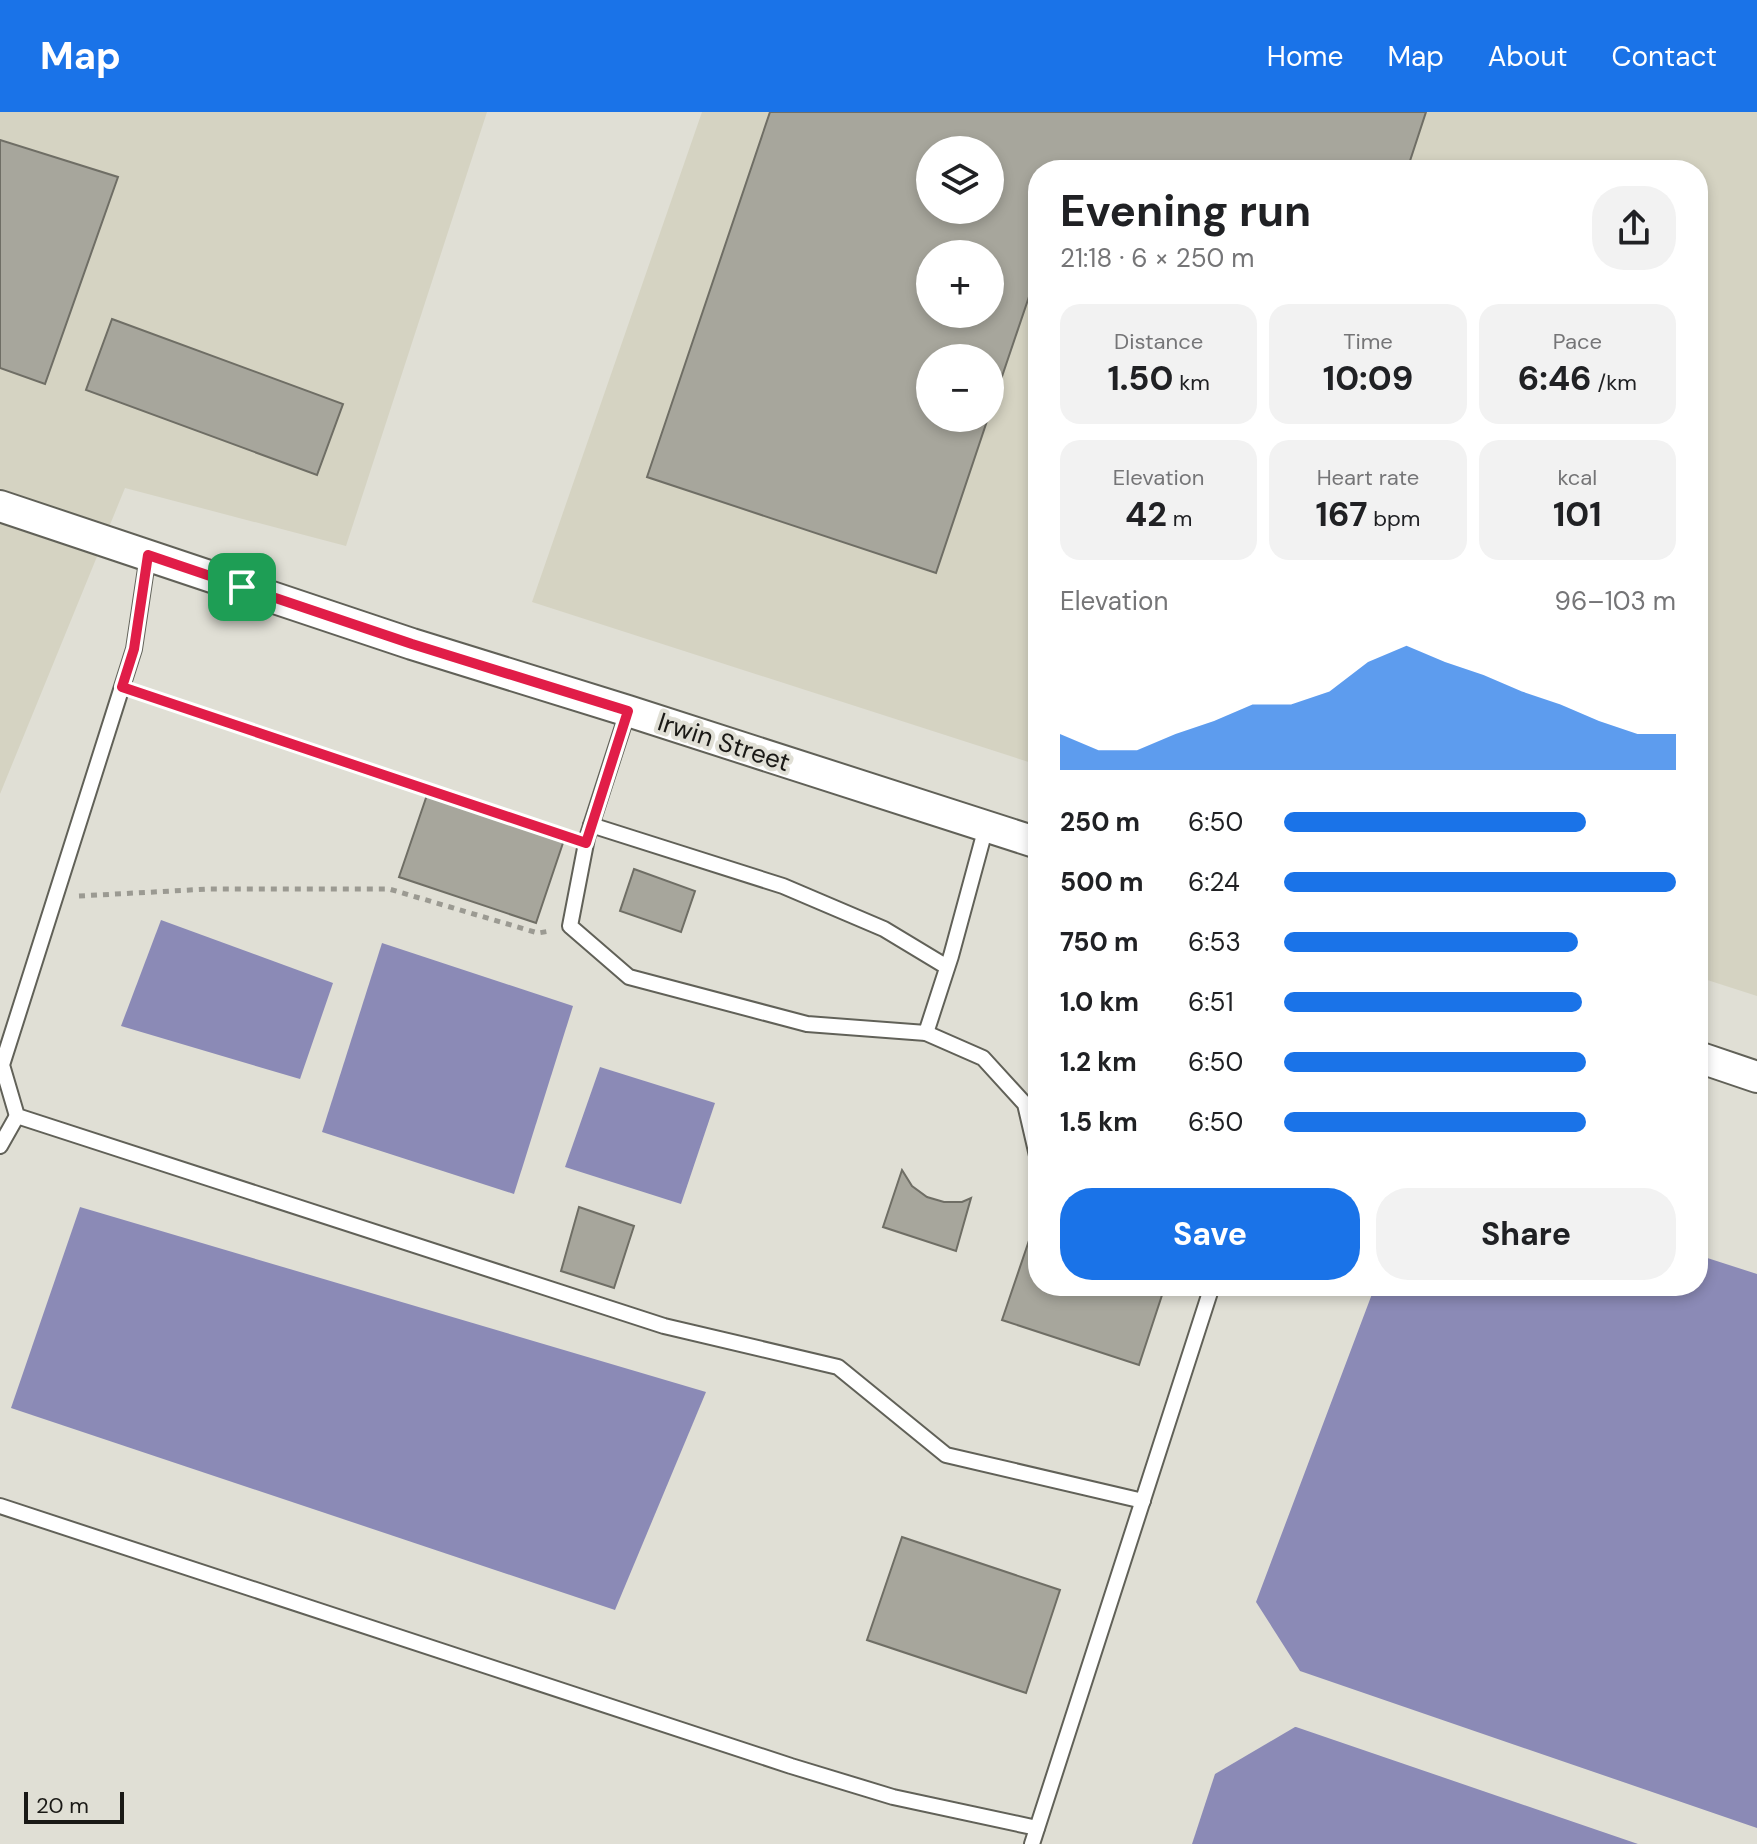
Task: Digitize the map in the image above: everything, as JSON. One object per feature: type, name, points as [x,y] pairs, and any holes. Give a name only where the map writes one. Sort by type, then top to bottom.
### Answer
[{"type":"street","name":"Irwin Street","points":[[0,506],[412,644],[1028,840]]},
{"type":"street","points":[[1708,1060],[1757,1077]]},
{"type":"lane","points":[[0,1146],[17,1116],[2,1065],[134,649],[148,555]]},
{"type":"lane","points":[[628,711],[586,843],[570,926],[629,977],[807,1024],[926,1033],[983,1058],[1025,1104],[1028,1117]]},
{"type":"lane","points":[[591,825],[783,886],[884,929],[947,967]]},
{"type":"lane","points":[[926,1033],[986,827]]},
{"type":"lane","points":[[17,1116],[664,1326],[838,1367],[946,1455],[1143,1501]]},
{"type":"lane","points":[[1032,1844],[1209,1296]]},
{"type":"lane","points":[[0,1506],[791,1766],[893,1797],[1037,1828]]},
{"type":"path","points":[[122,687],[586,843]]},
{"type":"path","points":[[57,897],[209,889],[389,889],[538,933],[570,926]]},
{"type":"shaded area","points":[[0,112],[487,112],[346,546],[125,488],[0,794]]},
{"type":"shaded area","points":[[702,112],[1757,112],[1757,996],[1708,980],[1708,160],[1028,160],[1028,762],[532,602]]},
{"type":"water","points":[[161,920],[333,983],[300,1079],[121,1026]]},
{"type":"water","points":[[382,943],[573,1006],[514,1194],[322,1132]]},
{"type":"water","points":[[600,1067],[715,1103],[681,1204],[565,1167]]},
{"type":"water","points":[[80,1207],[706,1392],[615,1610],[11,1408]]},
{"type":"water","points":[[1708,1258],[1757,1274],[1757,1828],[1300,1671],[1256,1602],[1371,1296],[1708,1296]]},
{"type":"water","points":[[1295,1727],[1638,1844],[1192,1844],[1215,1774]]},
{"type":"building","points":[[770,112],[1426,112],[1410,160],[1028,160],[1028,300],[1004,371],[1004,344],[916,344],[916,432],[983,432],[936,573],[647,477]]},
{"type":"building","points":[[0,140],[118,177],[45,384],[0,368]]},
{"type":"building","points":[[112,319],[343,404],[317,475],[86,390]]},
{"type":"building","points":[[427,795],[564,840],[536,923],[399,877]]},
{"type":"building","points":[[634,869],[695,891],[681,932],[620,911]]},
{"type":"building","points":[[902,1170],[912,1186],[927,1197],[944,1202],[962,1202],[971,1198],[956,1251],[883,1227]]},
{"type":"building","points":[[579,1207],[634,1226],[614,1288],[561,1271]]},
{"type":"building","points":[[1028,1243],[1028,1296],[1162,1296],[1139,1365],[1002,1320]]},
{"type":"building","points":[[902,1537],[1060,1590],[1026,1693],[867,1640]]},
{"type":"route","points":[[148,555],[242,587],[628,711],[586,843],[122,687],[134,649],[148,555]]}]
